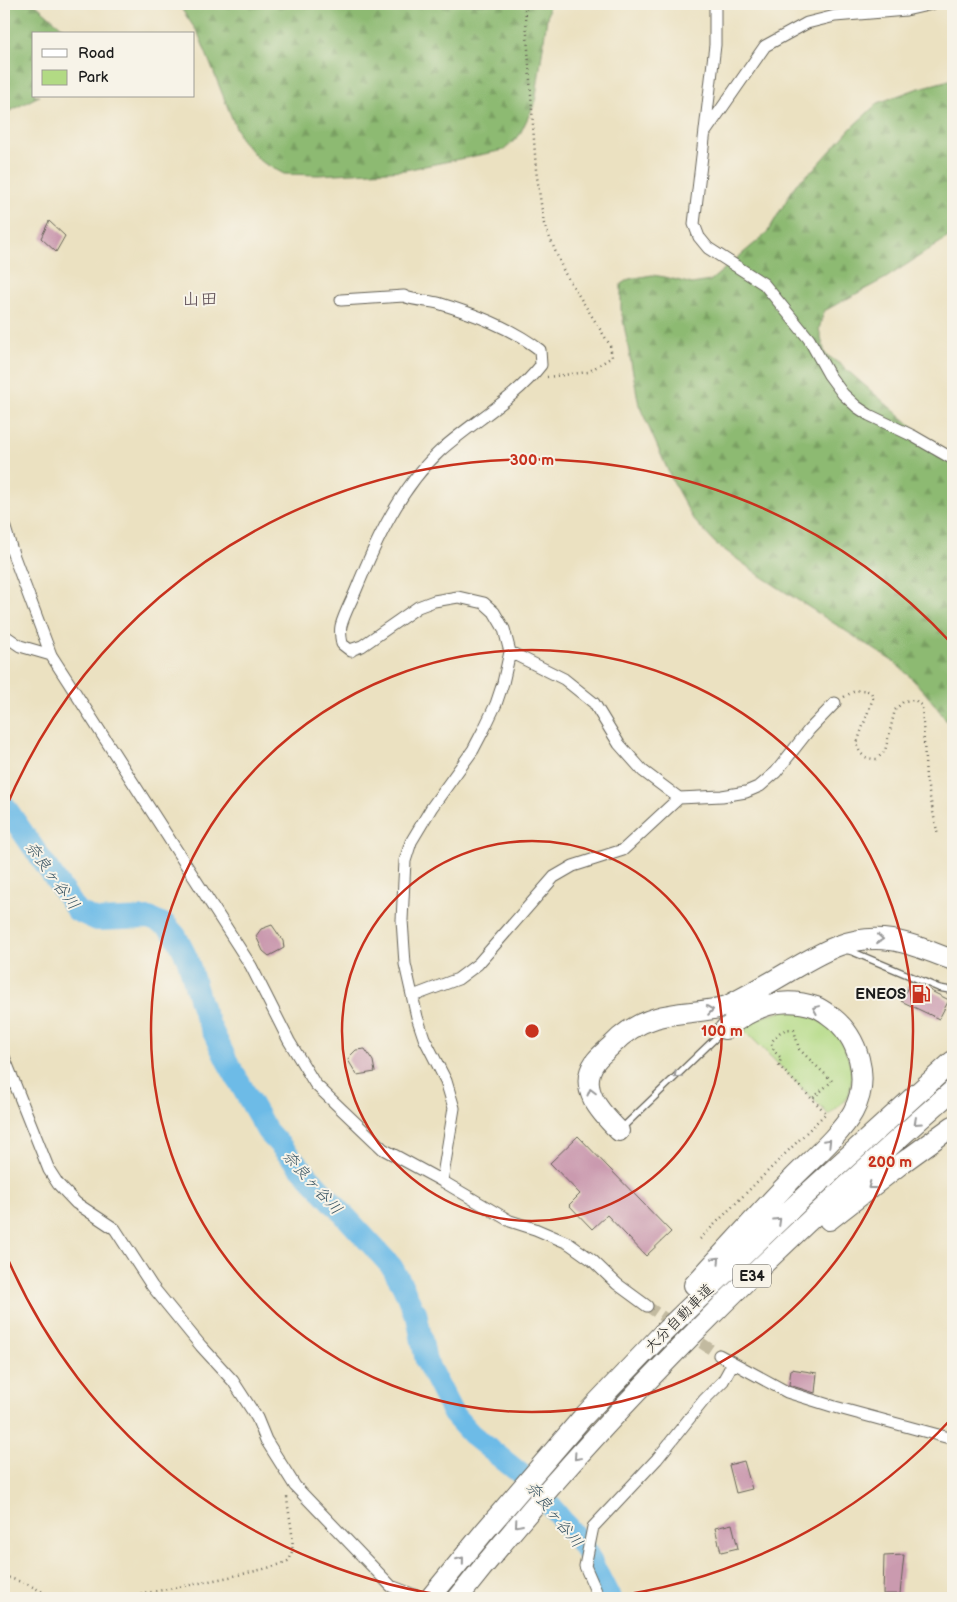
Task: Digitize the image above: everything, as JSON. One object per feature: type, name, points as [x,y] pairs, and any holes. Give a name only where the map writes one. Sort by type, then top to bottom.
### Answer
[{"type":"highway","points":[[619,1131],[603,1116],[594,1102],[589,1088],[589,1074],[595,1062],[616,1041],[635,1027],[653,1019],[672,1014],[710,1011],[727,1006],[824,950],[867,938],[911,944],[953,960]]},
{"type":"highway","points":[[583,1417],[657,1326],[773,1199],[838,1132],[852,1113],[860,1096],[862,1076],[858,1054],[850,1037],[836,1020],[818,1008],[798,1003],[777,1002],[755,1009],[725,1029]]},
{"type":"highway","name":"大分自動車道","points":[[430,1598],[583,1417],[662,1334],[817,1184],[953,1061]]},
{"type":"highway","name":"大分自動車道","points":[[458,1598],[499,1546],[562,1474],[674,1353],[843,1190],[953,1090]]},
{"type":"highway","points":[[600,1432],[634,1405],[699,1338],[809,1237],[854,1199],[953,1126]]},
{"type":"street","points":[[715,4],[715,46],[694,224],[699,237],[708,248],[764,284],[809,339],[829,375],[843,394],[857,408],[914,436],[953,459]]},
{"type":"street","points":[[705,133],[765,46],[807,22],[835,16],[906,10],[932,4]]},
{"type":"street","points":[[341,300],[404,296],[427,300],[471,313],[523,338],[540,350],[541,365],[531,378],[438,453],[411,484],[391,515],[364,571],[341,626],[342,644],[351,651],[362,646],[418,607],[434,601],[458,597],[484,603],[494,612],[504,630],[510,652],[496,704],[484,729],[473,750],[432,807],[411,842],[405,861],[402,920],[406,964],[424,1038],[446,1081],[454,1108],[442,1181]]},
{"type":"street","points":[[4,525],[51,655],[251,966],[314,1084],[383,1149],[510,1221],[568,1243],[592,1260],[617,1284],[647,1306]]},
{"type":"street","points":[[4,635],[20,646],[51,655]]},
{"type":"street","points":[[510,652],[564,679],[594,703],[619,744],[644,771],[679,798],[722,796],[746,792],[760,786],[776,772],[809,730],[835,704]]},
{"type":"street","points":[[413,996],[458,979],[478,964],[554,877],[573,866],[624,850],[679,798]]},
{"type":"street","points":[[4,1058],[49,1170],[58,1184],[76,1203],[115,1229],[152,1286],[201,1346],[233,1380],[257,1418],[266,1440],[295,1486],[391,1586],[393,1594],[422,1598]]},
{"type":"street","points":[[719,1355],[787,1392],[835,1407],[953,1438]]},
{"type":"street","points":[[599,1598],[585,1566],[593,1527],[657,1459],[704,1400],[723,1381],[733,1363]]},
{"type":"lane","points":[[824,950],[841,949],[853,952],[939,988],[950,990],[953,988]]},
{"type":"lane","points":[[619,1131],[725,1029]]},
{"type":"path","points":[[525,4],[536,170],[544,224],[564,272],[610,346],[612,357],[588,372],[531,378]]},
{"type":"path","points":[[835,704],[855,690],[863,689],[871,692],[873,698],[857,743],[858,750],[869,759],[877,759],[885,751],[895,710],[904,701],[914,700],[922,706],[926,778],[938,836]]},
{"type":"path","points":[[700,1239],[826,1113],[779,1066],[781,1058],[774,1051],[770,1043],[780,1032],[788,1029],[794,1030],[799,1048],[832,1081],[812,1098]]},
{"type":"path","points":[[101,1598],[127,1596],[213,1580],[287,1562],[290,1558],[292,1544],[287,1498],[287,1474]]},
{"type":"path","points":[[4,1576],[59,1598]]},
{"type":"green space","points":[[4,4],[35,4],[68,32],[32,32],[32,98],[35,98],[4,114]]},
{"type":"green space","points":[[178,4],[549,4],[535,103],[519,136],[504,150],[405,170],[318,175],[284,174],[260,161],[240,138],[198,33]]},
{"type":"green space","points":[[953,79],[953,234],[886,278],[824,311],[819,329],[825,354],[840,364],[953,462],[953,731],[926,694],[894,662],[762,577],[715,543],[693,519],[673,482],[639,405],[621,309],[621,284],[629,279],[652,275],[692,284],[710,281],[767,233],[796,184],[815,168],[852,127],[878,103],[916,89]]},
{"type":"green space","points":[[787,1010],[809,1016],[827,1025],[840,1040],[845,1050],[851,1069],[851,1087],[845,1100],[829,1115],[741,1027],[747,1021]]},
{"type":"building","points":[[49,221],[65,236],[56,252],[41,238]]},
{"type":"building","points":[[272,925],[283,941],[284,948],[269,956],[263,951],[256,936],[261,929]]},
{"type":"building","name":"ENEOS","points":[[911,981],[949,1000],[939,1019],[901,1001]]},
{"type":"building","points":[[365,1049],[373,1061],[375,1072],[357,1075],[348,1060],[356,1050]]},
{"type":"building","points":[[578,1136],[671,1232],[646,1256],[607,1215],[592,1229],[569,1205],[580,1194],[550,1163]]},
{"type":"building","points":[[791,1369],[817,1373],[815,1393],[789,1385]]},
{"type":"building","points":[[744,1461],[752,1489],[736,1493],[729,1465]]},
{"type":"building","points":[[732,1524],[738,1548],[721,1552],[715,1528]]},
{"type":"building","points":[[904,1555],[900,1594],[883,1594],[884,1556]]},
{"type":"waterway","name":"奈良ヶ谷川","points":[[4,805],[77,911],[97,920],[149,918],[166,925],[176,936],[187,958],[203,1011],[227,1061],[267,1131],[392,1267],[403,1286],[413,1310],[416,1312],[426,1361],[453,1414],[471,1434],[531,1482],[584,1547],[610,1598]]},
{"type":"tunnel","points":[[647,1306],[719,1355]]},
{"type":"place","name":"ENEOS","points":[[921,994]]},
{"type":"district","name":"山田","points":[[200,299]]}]
